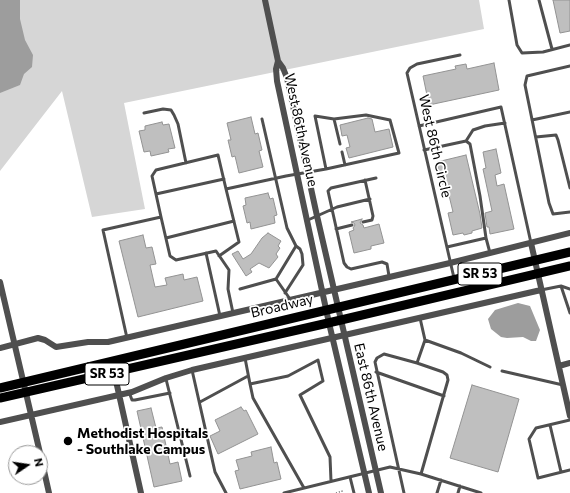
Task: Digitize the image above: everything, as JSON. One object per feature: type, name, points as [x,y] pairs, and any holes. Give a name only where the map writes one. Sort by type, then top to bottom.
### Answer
[{"type":"main road","name":"Broadway","points":[[0,388],[570,252]]},
{"type":"main road","name":"Broadway","points":[[0,398],[330,323],[570,266]]},
{"type":"street","points":[[265,0],[278,62]]},
{"type":"street","name":"West 86th Avenue","points":[[278,62],[283,68],[287,78],[338,307]]},
{"type":"street","name":"West 86th Avenue","points":[[278,62],[276,69],[276,81],[298,174],[327,310]]},
{"type":"street","points":[[0,348],[38,338],[45,340],[56,347],[88,342],[108,342],[450,263],[570,233]]},
{"type":"street","points":[[531,243],[570,416]]},
{"type":"street","points":[[0,282],[38,445]]},
{"type":"street","points":[[0,422],[129,392],[192,370],[541,290]]},
{"type":"street","name":"East 86th Avenue","points":[[338,307],[381,493]]},
{"type":"street","name":"East 86th Avenue","points":[[327,310],[369,493]]},
{"type":"street","points":[[129,357],[121,362],[114,372],[141,493]]},
{"type":"street","points":[[559,366],[570,363]]},
{"type":"lane","points":[[509,0],[517,45],[522,53],[543,52],[570,45]]},
{"type":"lane","points":[[539,0],[552,49]]},
{"type":"lane","name":"West 86th Circle","points":[[454,280],[407,73],[410,68],[417,64],[460,55]]},
{"type":"lane","points":[[570,66],[527,76],[525,86],[549,203],[553,214],[570,212]]},
{"type":"lane","points":[[419,126],[501,106],[531,243]]},
{"type":"lane","points":[[144,113],[171,110],[178,124],[186,163]]},
{"type":"lane","points":[[532,120],[570,112]]},
{"type":"lane","points":[[226,189],[326,169],[399,153],[390,120],[366,115],[334,119],[315,116],[326,169]]},
{"type":"lane","points":[[262,119],[288,228],[296,246],[300,249],[302,254],[303,265],[285,293]]},
{"type":"lane","points":[[334,119],[340,144]]},
{"type":"lane","points":[[424,150],[466,141],[473,130],[485,126],[505,123]]},
{"type":"lane","points":[[536,137],[556,135],[570,188]]},
{"type":"lane","points":[[466,141],[470,144],[486,238],[490,253]]},
{"type":"lane","points":[[342,152],[345,165]]},
{"type":"lane","points":[[219,256],[239,242],[218,155],[156,170],[152,176],[170,256],[176,260],[216,251],[219,256],[229,270],[228,289],[233,313]]},
{"type":"lane","points":[[376,178],[331,188],[328,191],[344,263],[351,269],[382,262],[387,264],[390,276]]},
{"type":"lane","points":[[156,194],[224,179]]},
{"type":"lane","points":[[364,222],[372,220],[373,216],[365,180]]},
{"type":"lane","points":[[308,220],[331,209],[370,199]]},
{"type":"lane","points":[[127,338],[103,230],[161,217]]},
{"type":"lane","points":[[166,238],[234,221]]},
{"type":"lane","points":[[336,229],[352,225]]},
{"type":"lane","points":[[447,247],[486,238]]},
{"type":"lane","points":[[240,289],[276,279],[296,246]]},
{"type":"lane","points":[[206,253],[220,316]]},
{"type":"lane","points":[[276,279],[290,299]]},
{"type":"lane","points":[[541,290],[561,286],[570,289]]},
{"type":"lane","points":[[561,286],[570,313]]},
{"type":"lane","points":[[417,363],[425,340],[420,318]]},
{"type":"lane","points":[[425,340],[461,353],[490,367]]},
{"type":"lane","points":[[404,493],[376,372],[375,362],[377,358],[384,354],[417,363],[443,372],[447,375],[448,380],[444,396],[422,474]]},
{"type":"lane","points":[[245,358],[253,398],[304,488]]},
{"type":"lane","points":[[250,384],[288,376],[318,360],[323,380],[300,395],[330,457],[331,481]]},
{"type":"lane","points":[[192,370],[215,472],[226,493]]},
{"type":"lane","points":[[502,371],[563,385]]},
{"type":"lane","points":[[376,372],[444,396]]},
{"type":"lane","points":[[200,402],[248,376]]},
{"type":"lane","points":[[166,378],[190,476]]},
{"type":"lane","points":[[129,392],[132,400],[170,393]]},
{"type":"lane","points":[[570,420],[536,428],[529,439],[538,478],[570,470]]},
{"type":"lane","points":[[550,425],[561,472]]},
{"type":"lane","points":[[284,493],[376,470],[390,468],[422,474],[481,493]]},
{"type":"lane","points":[[350,477],[354,493]]},
{"type":"lane","points":[[437,493],[441,480]]},
{"type":"lane","points":[[458,493],[460,486]]},
{"type":"path","points":[[336,493],[342,493]]},
{"type":"shaded area","points":[[0,0],[479,0],[484,29],[124,103],[145,209],[92,217],[62,91],[0,171]]},
{"type":"shaded area","points":[[0,0],[20,0],[20,19],[25,40],[33,55],[32,67],[24,74],[20,85],[0,93]]},
{"type":"shaded area","points":[[518,303],[530,306],[540,330],[536,341],[531,341],[523,337],[501,337],[491,329],[488,319],[495,310]]},
{"type":"building","points":[[553,0],[570,0],[570,31],[560,33]]},
{"type":"building","points":[[494,63],[499,90],[429,105],[423,76],[456,69],[455,66],[466,64],[467,69]]},
{"type":"building","points":[[251,117],[255,134],[258,133],[262,150],[259,151],[263,167],[239,173],[235,156],[232,157],[228,140],[231,140],[227,123]]},
{"type":"building","points":[[368,118],[372,119],[375,132],[389,129],[393,147],[349,158],[346,148],[350,147],[347,135],[342,136],[340,125]]},
{"type":"building","points":[[162,122],[163,125],[169,124],[175,148],[168,149],[169,152],[151,156],[150,151],[144,152],[139,131],[145,130],[145,126]]},
{"type":"building","points":[[496,149],[501,173],[495,175],[497,186],[504,184],[514,229],[490,234],[489,227],[487,227],[485,213],[492,211],[483,169],[486,168],[483,152]]},
{"type":"building","points":[[466,155],[482,228],[464,235],[463,233],[453,235],[448,213],[453,212],[446,183],[442,184],[437,162]]},
{"type":"building","points":[[268,193],[270,199],[273,198],[277,215],[274,216],[275,223],[251,229],[250,222],[247,223],[243,206],[246,205],[245,198]]},
{"type":"building","points":[[362,219],[360,223],[364,228],[379,224],[384,243],[371,246],[371,249],[354,253],[349,232],[354,230],[353,228],[355,225],[351,222]]},
{"type":"building","points":[[268,233],[281,241],[278,246],[280,248],[276,254],[278,257],[269,268],[259,263],[250,269],[252,272],[246,276],[232,254],[238,251],[243,259],[251,254],[262,238]]},
{"type":"building","points":[[143,235],[146,248],[152,247],[156,264],[150,265],[155,287],[167,285],[165,278],[183,274],[184,280],[197,277],[203,301],[138,317],[119,241]]},
{"type":"building","points":[[472,385],[519,399],[498,472],[450,458]]},
{"type":"building","points":[[241,407],[244,411],[246,410],[258,434],[218,454],[210,436],[220,431],[215,420]]},
{"type":"building","points":[[151,408],[156,428],[162,427],[170,464],[178,462],[182,481],[154,487],[137,411]]},
{"type":"building","points":[[271,447],[274,463],[277,462],[281,479],[240,489],[235,471],[239,470],[236,460],[252,456],[251,452]]},
{"type":"place","name":"Methodist Hospitals - Southlake Campus","points":[[68,441]]}]
